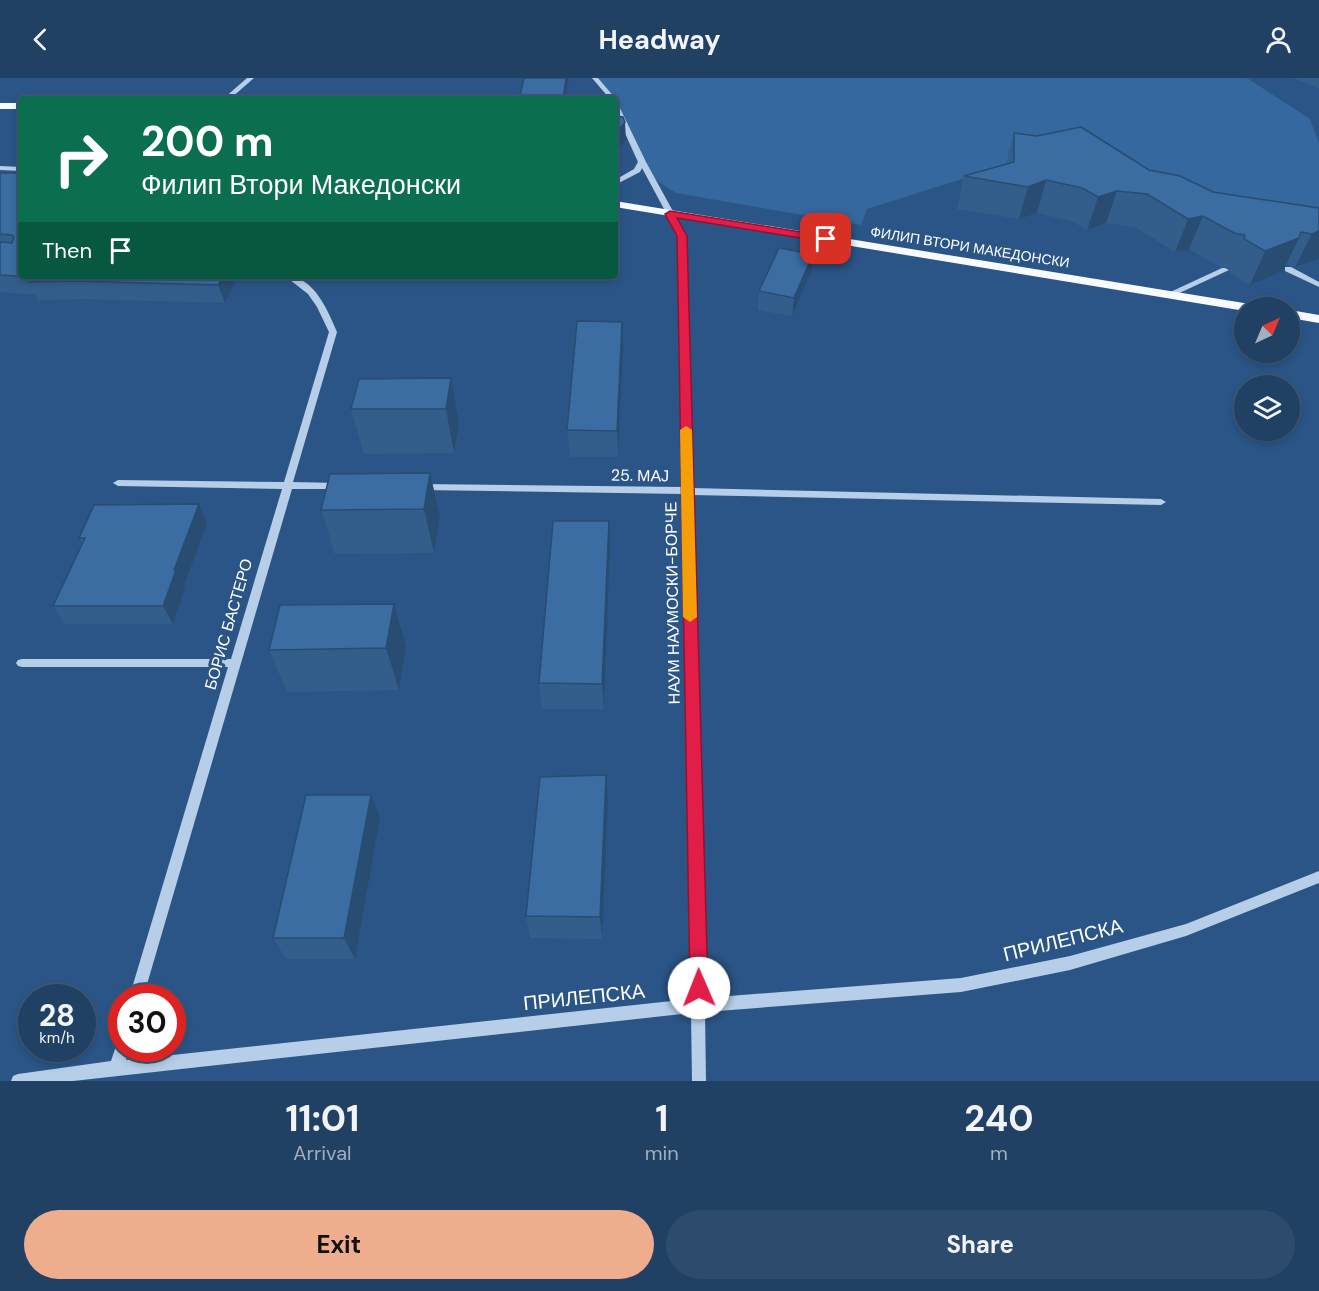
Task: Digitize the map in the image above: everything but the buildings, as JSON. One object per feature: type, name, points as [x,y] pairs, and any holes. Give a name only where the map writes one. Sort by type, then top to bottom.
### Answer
[{"type":"main road","points":[[0,106],[18,106]]},
{"type":"main road","name":"ФИЛИП ВТОРИ МАКЕДОНСКИ","points":[[618,205],[1234,305]]},
{"type":"main road","points":[[1300,316],[1319,319]]},
{"type":"street","points":[[230,96],[251,78]]},
{"type":"street","points":[[595,78],[610,96]]},
{"type":"street","name":"НАУМ НАУМОСКИ-БОРЧЕ","points":[[618,110],[642,162],[682,236],[699,1081]]},
{"type":"street","points":[[618,181],[637,170],[642,162]]},
{"type":"street","points":[[0,168],[18,169]]},
{"type":"street","points":[[1288,269],[1319,285]]},
{"type":"street","points":[[1170,294],[1226,270]]},
{"type":"street","name":"БОРИС БАСТЕРО","points":[[140,984],[333,332],[320,301],[296,279]]},
{"type":"street","points":[[118,483],[345,486]]},
{"type":"street","name":"25. МАЈ","points":[[403,487],[1161,502]]},
{"type":"street","points":[[22,663],[235,663]]},
{"type":"street","name":"ПРИЛЕПСКА","points":[[18,1081],[116,1068],[699,1005],[961,985],[1070,963],[1186,930],[1319,878]]},
{"type":"street","points":[[116,1068],[118,1062]]},
{"type":"shaded area","points":[[595,78],[1247,78],[1310,119],[1319,143],[1319,249],[1006,165],[867,209],[861,225],[676,193],[651,177],[618,110],[618,96],[612,96]]},
{"type":"slow traffic","points":[[686,430],[690,617]]},
{"type":"route","points":[[699,988],[682,236],[670,214],[826,239]]}]
